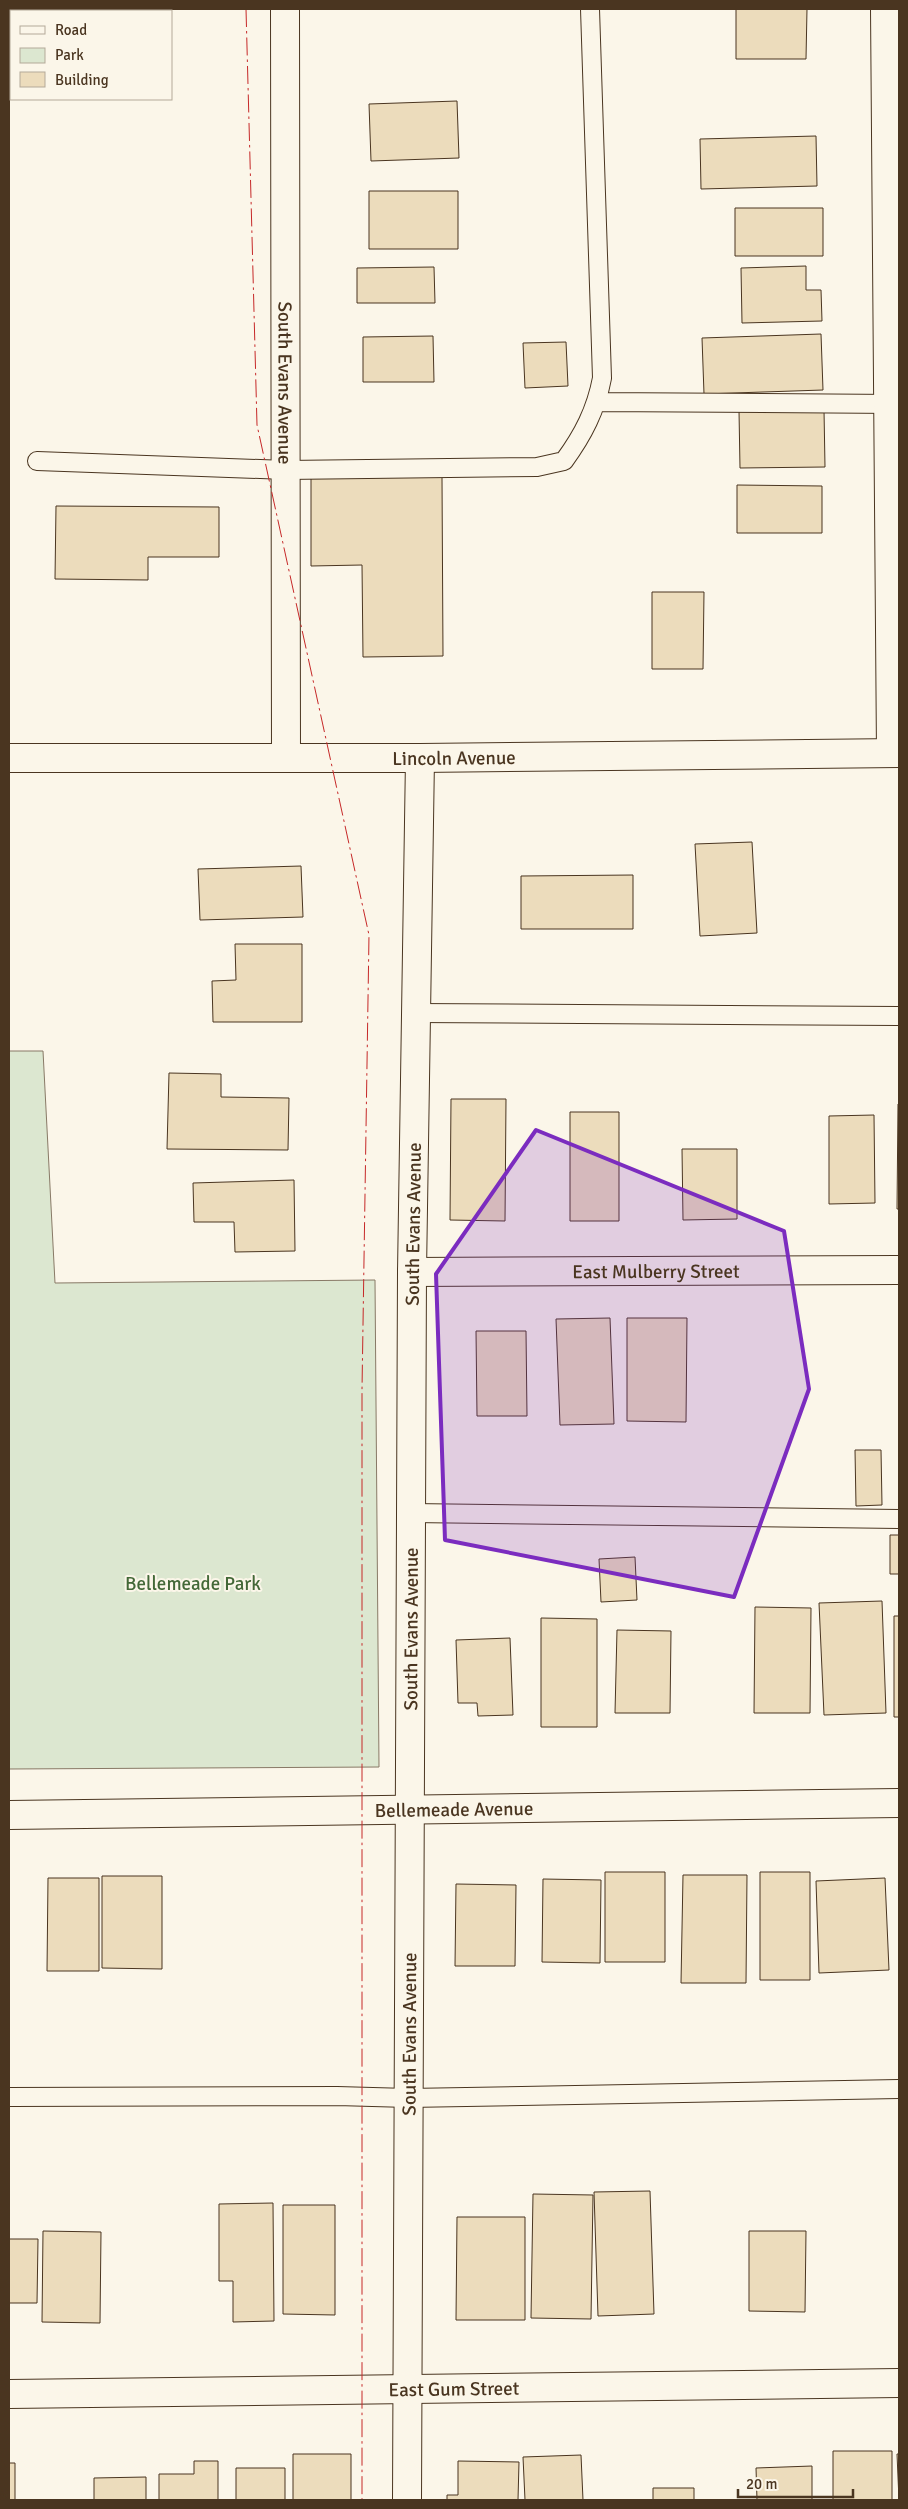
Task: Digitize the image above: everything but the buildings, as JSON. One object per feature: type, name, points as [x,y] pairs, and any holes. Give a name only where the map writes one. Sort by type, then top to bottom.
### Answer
[{"type":"street","name":"South Evans Avenue","points":[[285,9],[286,757]]},
{"type":"street","points":[[885,9],[894,404],[895,753]]},
{"type":"street","name":"Lincoln Avenue","points":[[9,758],[420,758],[895,753]]},
{"type":"street","name":"South Evans Avenue","points":[[407,2500],[412,1272],[414,1013],[420,758]]},
{"type":"street","name":"East Mulberry Street","points":[[412,1272],[899,1270]]},
{"type":"street","name":"Bellemeade Avenue","points":[[9,1815],[899,1802]]},
{"type":"street","name":"East Gum Street","points":[[9,2394],[899,2383]]},
{"type":"lane","points":[[37,461],[286,470],[537,467],[564,461],[581,438],[597,402],[602,378],[590,9]]},
{"type":"lane","points":[[597,402],[894,404]]},
{"type":"lane","points":[[414,1013],[899,1016]]},
{"type":"lane","points":[[411,1513],[899,1520]]},
{"type":"lane","points":[[9,2098],[337,2096],[408,2098],[899,2089]]},
{"type":"highlighted area","points":[[536,1130],[784,1231],[809,1389],[734,1597],[445,1540],[436,1274]]},
{"type":"green space","name":"Bellemeade Park","points":[[9,1051],[43,1051],[55,1283],[375,1280],[379,1767],[9,1769]]},
{"type":"power","points":[[246,9],[257,425],[369,935],[362,1390],[362,2500]]}]
